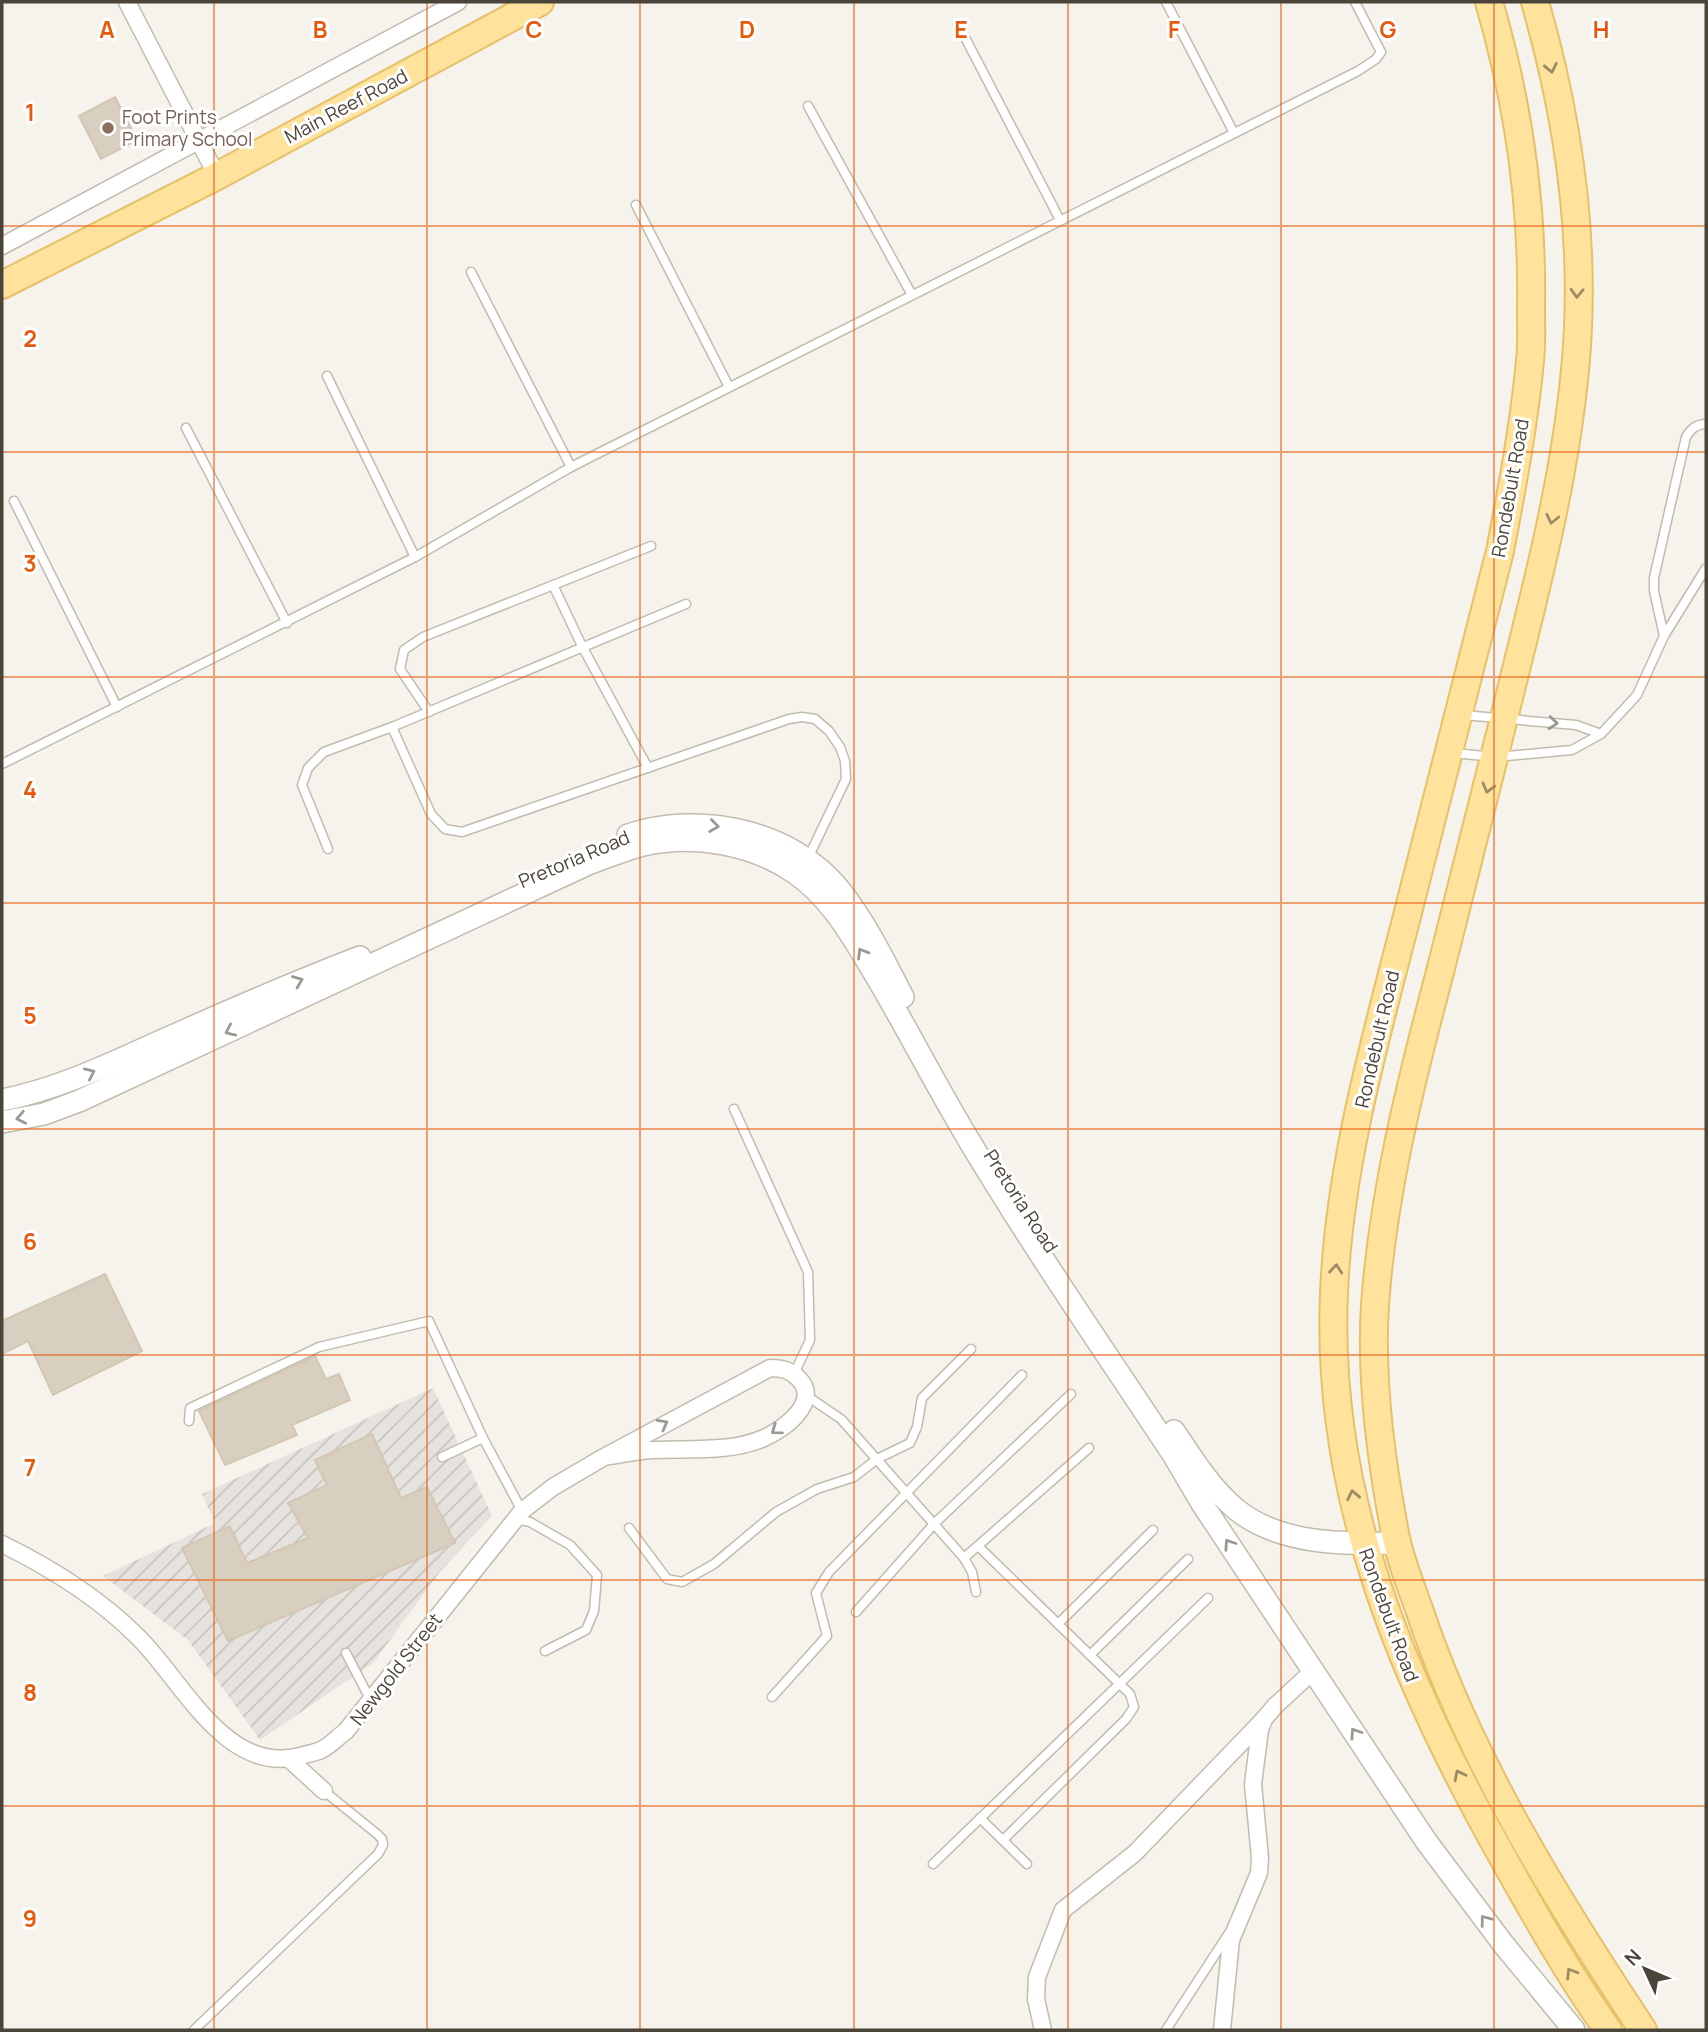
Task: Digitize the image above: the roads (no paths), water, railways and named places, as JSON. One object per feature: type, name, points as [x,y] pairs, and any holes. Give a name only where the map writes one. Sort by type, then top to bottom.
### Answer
[{"type":"main road","name":"Main Reef Road","points":[[2,285],[217,176],[540,2]]},
{"type":"main road","name":"Rondebult Road","points":[[1487,2],[1498,32],[1513,99],[1524,170],[1532,249],[1531,359],[1500,551],[1382,1013],[1349,1161],[1340,1217],[1334,1294],[1334,1359],[1346,1462],[1363,1544],[1404,1659],[1438,1736],[1486,1828],[1534,1913],[1608,2030]]},
{"type":"main road","name":"Rondebult Road","points":[[1535,2],[1552,71],[1570,165],[1578,261],[1575,367],[1559,492],[1388,1191],[1375,1311],[1377,1409],[1397,1543],[1427,1634],[1461,1718],[1492,1780],[1558,1895],[1643,2030]]},
{"type":"street","points":[[128,2],[217,176]]},
{"type":"street","name":"Main Reef Road","points":[[2,244],[457,2]]},
{"type":"street","name":"Pretoria Road","points":[[2,1122],[44,1114],[82,1078],[253,999],[360,956],[615,839],[665,826],[705,824],[744,831],[778,853],[834,908],[891,1001],[967,1136],[1161,1424]]},
{"type":"street","name":"Pretoria Road","points":[[778,853],[807,861],[838,888],[859,917],[880,951],[972,1125],[1049,1255]]},
{"type":"street","name":"Pretoria Road","points":[[2,1100],[36,1093],[59,1097]]},
{"type":"street","name":"Newgold Street","points":[[2,1544],[83,1591],[136,1634],[217,1730],[236,1746],[261,1757],[289,1759],[320,1751],[346,1731],[519,1515],[553,1487],[754,1375],[770,1368],[782,1368],[794,1374]]},
{"type":"street","points":[[604,1457],[649,1450],[741,1445],[766,1438],[801,1410],[807,1396],[805,1385],[794,1374]]},
{"type":"street","points":[[1161,1424],[1237,1510],[1262,1525],[1319,1541],[1397,1543]]},
{"type":"street","points":[[1161,1424],[1201,1502],[1426,1841],[1504,1945],[1574,2030]]},
{"type":"street","points":[[1042,2030],[1036,1999],[1037,1976],[1063,1910],[1135,1853],[1313,1671]]},
{"type":"street","points":[[1222,2030],[1231,1940],[1259,1873],[1253,1784],[1260,1730],[1264,1719]]},
{"type":"street","points":[[289,1759],[324,1791]]},
{"type":"lane","points":[[1166,2],[1234,133]]},
{"type":"lane","points":[[2,764],[415,557],[571,467],[1358,71],[1376,59],[1381,52],[1355,2]]},
{"type":"lane","points":[[958,24],[1060,220]]},
{"type":"lane","points":[[808,106],[912,295]]},
{"type":"lane","points":[[636,205],[729,387]]},
{"type":"lane","points":[[471,272],[571,467]]},
{"type":"lane","points":[[327,376],[415,557]]},
{"type":"lane","points":[[1664,636],[1654,591],[1654,578],[1686,437],[1692,428],[1706,424]]},
{"type":"lane","points":[[186,428],[287,623]]},
{"type":"lane","points":[[14,500],[117,707]]},
{"type":"lane","points":[[429,712],[400,669],[404,650],[423,637],[651,546]]},
{"type":"lane","points":[[1449,753],[1496,757],[1572,750],[1601,734],[1637,695],[1664,636],[1706,568]]},
{"type":"lane","points":[[554,585],[582,646],[648,768]]},
{"type":"lane","points":[[328,849],[302,785],[308,768],[324,752],[429,712],[686,604]]},
{"type":"lane","points":[[1458,715],[1576,725],[1601,734]]},
{"type":"lane","points":[[392,727],[431,814],[444,829],[462,832],[789,719],[815,719],[829,731],[840,747],[845,761],[846,779],[807,861]]},
{"type":"lane","points":[[734,1109],[808,1272],[810,1340],[794,1374]]},
{"type":"lane","points":[[190,1421],[190,1408],[318,1347],[429,1321],[519,1515],[570,1545],[597,1575],[594,1611],[586,1630],[545,1651]]},
{"type":"lane","points":[[629,1528],[667,1579],[682,1582],[714,1564],[776,1511],[817,1489],[854,1477],[877,1459],[910,1443],[918,1427],[922,1398],[971,1349]]},
{"type":"lane","points":[[772,1697],[827,1636],[816,1593],[829,1572],[1022,1375]]},
{"type":"lane","points":[[856,1612],[934,1524],[1071,1394]]},
{"type":"lane","points":[[807,1396],[841,1419],[964,1558],[972,1572],[976,1592]]},
{"type":"lane","points":[[442,1457],[483,1438]]},
{"type":"lane","points":[[964,1558],[1089,1448]]},
{"type":"lane","points":[[1058,1624],[1153,1530]]},
{"type":"lane","points":[[978,1546],[1130,1694],[1134,1707],[1003,1840]]},
{"type":"lane","points":[[1090,1655],[1188,1559]]},
{"type":"lane","points":[[933,1864],[1208,1598]]},
{"type":"lane","points":[[346,1653],[371,1701]]},
{"type":"lane","points":[[194,2030],[378,1854],[383,1845],[377,1834],[324,1791]]},
{"type":"lane","points":[[980,1818],[1027,1864]]},
{"type":"lane","points":[[1166,2030],[1239,1918]]},
{"type":"place","name":"Foot Prints Primary School","points":[[108,128]]}]
